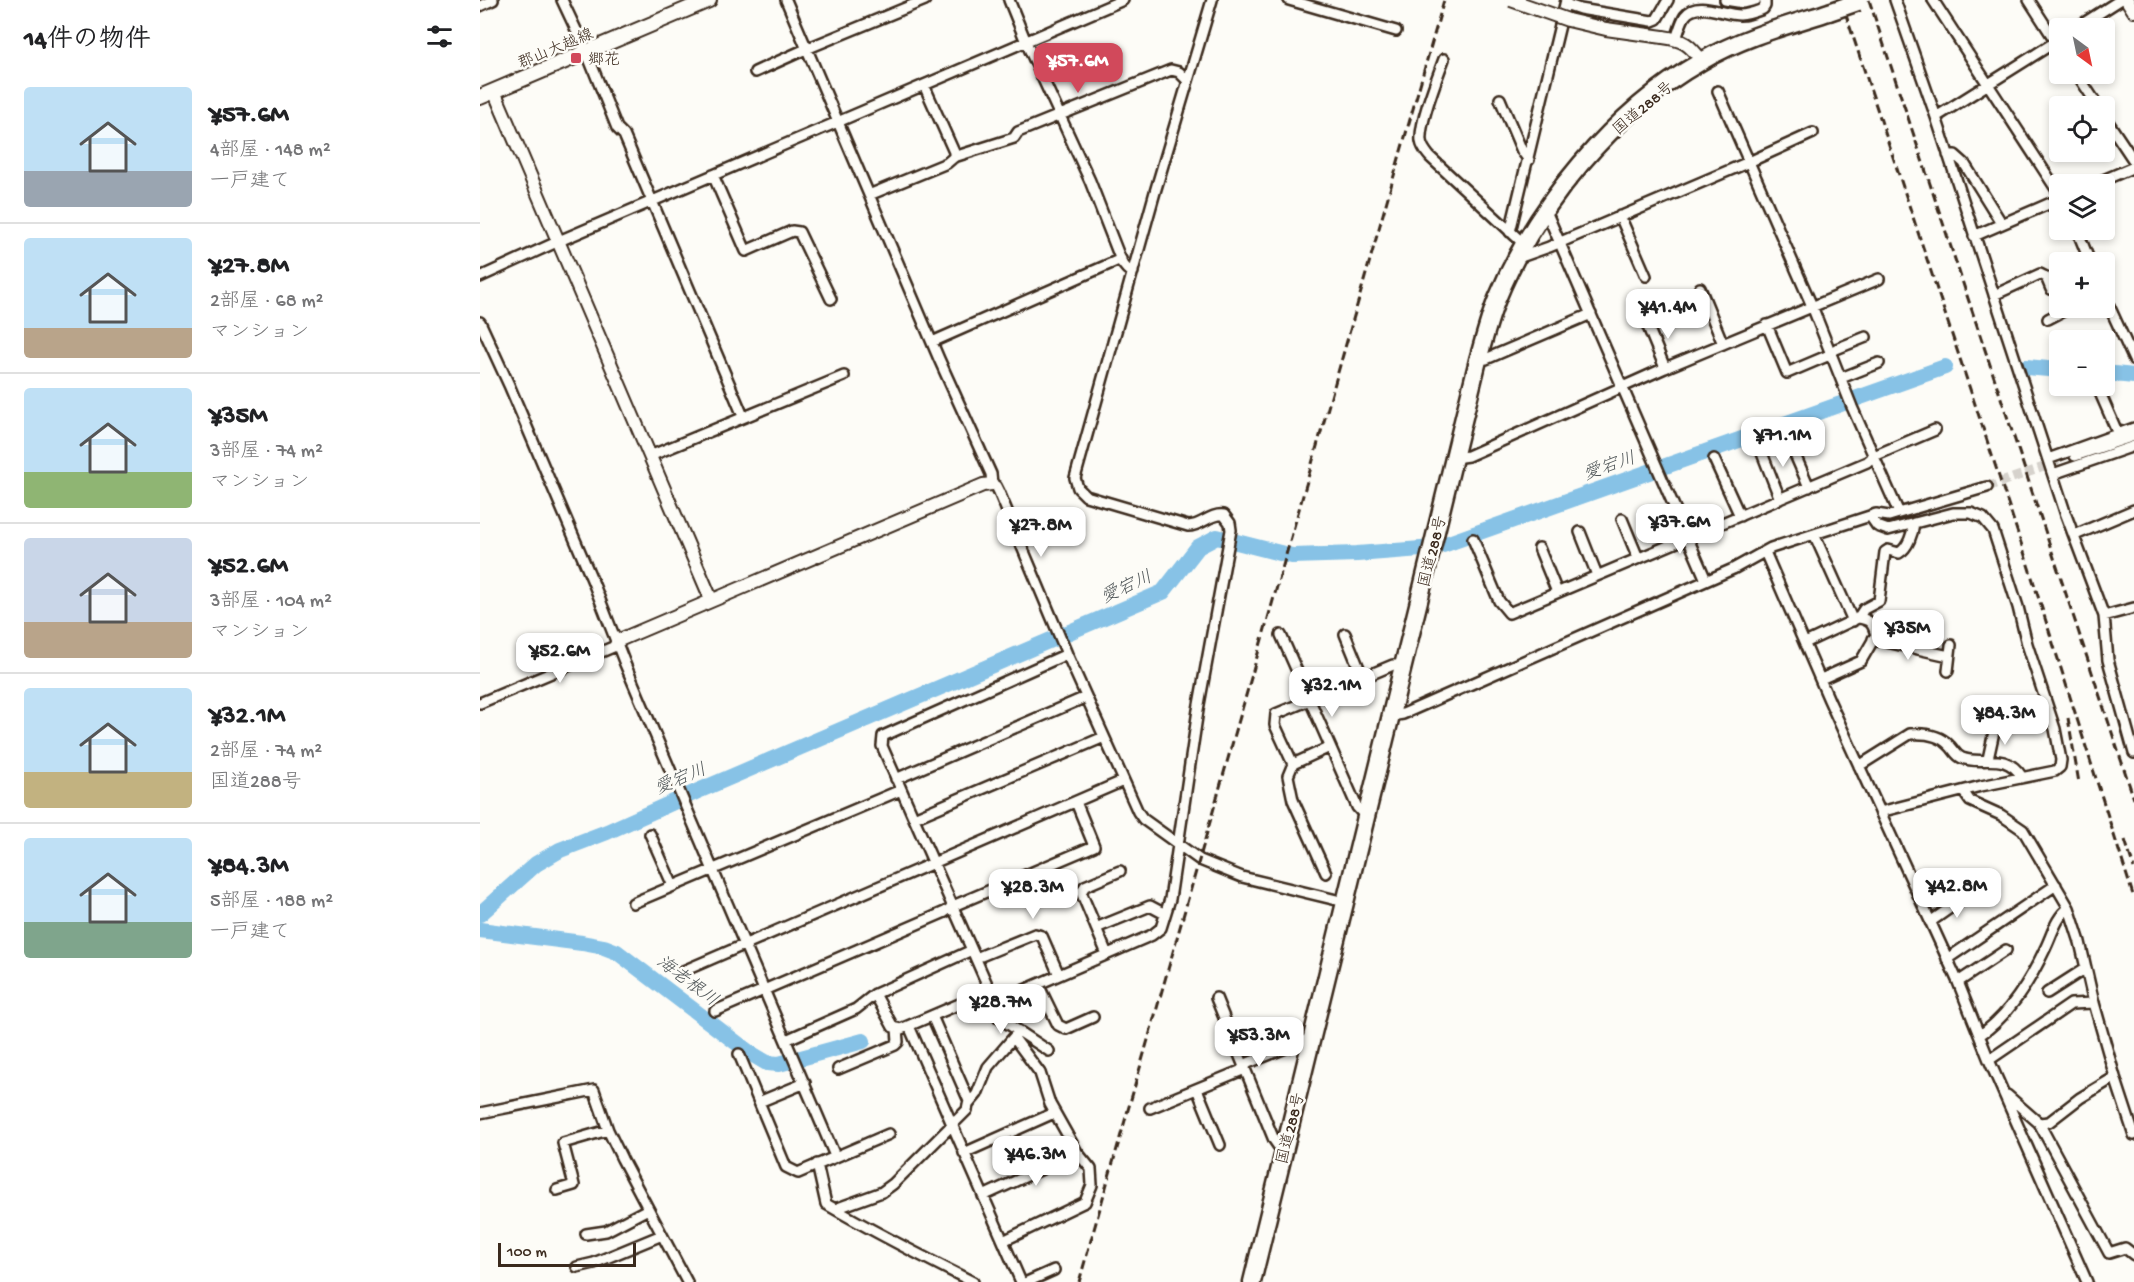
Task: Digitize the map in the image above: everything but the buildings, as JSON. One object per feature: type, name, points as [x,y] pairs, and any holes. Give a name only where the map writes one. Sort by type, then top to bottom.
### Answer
[{"type":"highway","name":"国道288号","points":[[1252,1282],[1478,360],[1498,297],[1521,251],[1546,211],[1585,159],[1640,105],[1702,61],[1750,38],[1861,1]]},
{"type":"main road","name":"郡山大越線","points":[[480,97],[709,0]]},
{"type":"street","points":[[480,6],[492,0]]},
{"type":"street","points":[[562,0],[586,51],[617,128],[624,135],[743,416]]},
{"type":"street","points":[[786,0],[932,342],[992,474],[992,484]]},
{"type":"street","points":[[755,72],[926,0]]},
{"type":"street","points":[[1009,0],[1090,181],[1121,258],[1125,266],[1133,272]]},
{"type":"street","points":[[480,277],[837,121],[1123,0]]},
{"type":"street","points":[[994,1003],[1157,931],[1161,928],[1166,914],[1198,710],[1231,526],[1227,517],[1216,514],[1196,526],[1188,526],[1086,496],[1080,492],[1076,484],[1077,471],[1212,0]]},
{"type":"street","points":[[1289,0],[1396,31]]},
{"type":"street","points":[[1511,0],[1568,20],[1606,29],[1676,39],[1686,43],[1702,61]]},
{"type":"street","points":[[1510,232],[1566,2],[1592,11],[1652,21],[1656,19],[1668,0]]},
{"type":"street","points":[[1725,0],[1744,3],[1756,0]]},
{"type":"street","points":[[1676,39],[1685,16],[1696,8],[1707,8],[1729,15],[1743,15],[1763,9],[1765,0]]},
{"type":"street","points":[[1895,0],[1936,117],[2053,474],[2104,616],[2108,660],[2134,751]]},
{"type":"street","points":[[1933,0],[2049,180]]},
{"type":"street","points":[[2029,0],[2049,30]]},
{"type":"street","points":[[2092,18],[2120,0]]},
{"type":"street","points":[[2127,0],[2134,11]]},
{"type":"street","points":[[1936,117],[2049,49]]},
{"type":"street","points":[[1444,59],[1423,124],[1420,138],[1422,148],[1510,232],[1521,251],[1528,256],[1813,133]]},
{"type":"street","points":[[869,195],[947,163],[954,157],[1014,138],[1018,132],[1171,70],[1179,72],[1188,81]]},
{"type":"street","points":[[924,85],[954,152],[954,157]]},
{"type":"street","points":[[494,91],[711,599]]},
{"type":"street","points":[[1718,91],[1899,513]]},
{"type":"street","points":[[1500,99],[1522,151],[1529,160]]},
{"type":"street","points":[[2115,132],[2134,161]]},
{"type":"street","points":[[1948,155],[1955,155],[1964,163],[2002,224]]},
{"type":"street","points":[[2115,175],[2134,167]]},
{"type":"street","points":[[713,175],[746,251],[792,231],[799,232],[831,299]]},
{"type":"street","points":[[1974,236],[2049,202]]},
{"type":"street","points":[[1546,211],[1706,580]]},
{"type":"street","points":[[1620,216],[1646,276]]},
{"type":"street","points":[[932,342],[1121,258]]},
{"type":"street","points":[[1994,295],[2040,274],[2046,277],[2049,284]]},
{"type":"street","points":[[1454,458],[1468,456],[1665,368],[1879,279]]},
{"type":"street","points":[[1700,288],[1723,344]]},
{"type":"street","points":[[1478,360],[1486,359],[1591,314]]},
{"type":"street","points":[[2115,318],[2134,360]]},
{"type":"street","points":[[480,322],[509,385],[835,1156]]},
{"type":"street","points":[[1646,322],[1665,368]]},
{"type":"street","points":[[1767,325],[1787,373],[1866,337]]},
{"type":"street","points":[[1841,378],[1879,363]]},
{"type":"street","points":[[650,456],[844,376]]},
{"type":"street","points":[[2101,396],[2118,434]]},
{"type":"street","points":[[2048,459],[2134,428]]},
{"type":"street","points":[[1473,539],[1500,601],[1509,613],[1809,487],[1935,430]]},
{"type":"street","points":[[1786,434],[1809,487]]},
{"type":"street","points":[[2058,462],[2134,436]]},
{"type":"street","points":[[2053,474],[2134,446]]},
{"type":"street","points":[[1760,448],[1780,499]]},
{"type":"street","points":[[1714,459],[1740,516]]},
{"type":"street","points":[[480,703],[613,647],[616,640],[711,599],[982,484],[992,484],[999,492],[1067,654],[1140,815],[1200,860],[1242,877],[1345,902]]},
{"type":"street","points":[[1391,716],[1403,714],[1483,680],[1706,580],[1771,548],[1870,516],[1899,513],[1987,487]]},
{"type":"street","points":[[2075,536],[2134,510]]},
{"type":"street","points":[[1870,516],[1883,530],[1953,513],[1971,513],[1978,515],[1988,523],[1996,536],[2018,607],[2027,644],[2055,729],[2061,759],[2058,770],[1880,812]]},
{"type":"street","points":[[1622,519],[1638,558]]},
{"type":"street","points":[[1805,643],[1856,619],[1864,609],[1879,601],[1885,552],[1904,550],[1913,532],[1914,523]]},
{"type":"street","points":[[1580,532],[1597,575]]},
{"type":"street","points":[[1814,534],[1856,619]]},
{"type":"street","points":[[1539,548],[1557,592]]},
{"type":"street","points":[[1765,552],[1859,766],[1958,982],[1989,1060],[2087,1282]]},
{"type":"street","points":[[2104,616],[2134,608]]},
{"type":"street","points":[[1821,679],[1861,662],[1876,635],[1870,621],[1856,619]]},
{"type":"street","points":[[1345,633],[1363,678]]},
{"type":"street","points":[[1281,635],[1357,807],[1366,817]]},
{"type":"street","points":[[1873,639],[1949,656]]},
{"type":"street","points":[[1948,671],[1951,645]]},
{"type":"street","points":[[1049,1051],[1017,1034],[998,1017],[974,954],[882,746],[883,736],[1067,654]]},
{"type":"street","points":[[1293,764],[1275,725],[1275,717],[1279,712],[1393,665],[1404,665]]},
{"type":"street","points":[[896,779],[1086,697]]},
{"type":"street","points":[[1988,759],[1995,727]]},
{"type":"street","points":[[1859,766],[1910,734],[1918,734],[1940,738],[1961,758],[1988,759],[2012,767],[2022,777]]},
{"type":"street","points":[[914,818],[1104,737]]},
{"type":"street","points":[[1326,873],[1293,800],[1288,776],[1293,764],[1330,747]]},
{"type":"street","points":[[681,972],[1123,781]]},
{"type":"street","points":[[633,903],[901,790]]},
{"type":"street","points":[[1963,791],[1970,801],[2001,815],[2023,830],[2069,908],[2115,1077],[2134,1135]]},
{"type":"street","points":[[715,1011],[1094,846],[1076,801]]},
{"type":"street","points":[[650,834],[673,886]]},
{"type":"street","points":[[1107,954],[1081,892],[1085,886],[1120,871]]},
{"type":"street","points":[[1947,959],[2056,885]]},
{"type":"street","points":[[1930,922],[1970,894]]},
{"type":"street","points":[[1096,928],[1150,906],[1166,914]]},
{"type":"street","points":[[1980,1035],[2001,1017],[2024,987],[2058,921],[2069,908]]},
{"type":"street","points":[[786,1040],[856,1009],[875,994],[974,954],[1035,934],[1042,936],[1059,975]]},
{"type":"street","points":[[1958,982],[2006,950]]},
{"type":"street","points":[[2047,993],[2086,968]]},
{"type":"street","points":[[1038,984],[1058,1025],[1066,1029],[1093,1017]]},
{"type":"street","points":[[875,994],[893,1027],[901,1029],[990,992]]},
{"type":"street","points":[[1216,998],[1274,1140],[1283,1153]]},
{"type":"street","points":[[1989,1060],[2071,1004],[2094,1003]]},
{"type":"street","points":[[932,1016],[969,1105]]},
{"type":"street","points":[[909,1026],[1021,1282]]},
{"type":"street","points":[[838,1069],[895,1045],[898,1042],[897,1028]]},
{"type":"street","points":[[835,1209],[887,1188],[904,1175],[967,1110],[977,1094],[988,1067],[1017,1034]]},
{"type":"street","points":[[1003,1241],[1085,1202],[1093,1177],[1091,1169],[1077,1153],[1054,1113],[1046,1097],[1040,1073],[1017,1034]]},
{"type":"street","points":[[1150,1108],[1240,1071],[1248,1064],[1311,1038]]},
{"type":"street","points":[[739,1054],[786,1167],[798,1173],[889,1134]]},
{"type":"street","points":[[2039,1123],[2049,1122],[2080,1098],[2115,1077]]},
{"type":"street","points":[[759,1102],[805,1083]]},
{"type":"street","points":[[1197,1089],[1220,1145]]},
{"type":"street","points":[[480,1113],[594,1090],[608,1130],[687,1282]]},
{"type":"street","points":[[2005,1094],[2039,1123],[2109,1253],[2125,1248],[2134,1255]]},
{"type":"street","points":[[964,1153],[1054,1113]]},
{"type":"street","points":[[557,1191],[574,1185],[562,1143],[608,1130]]},
{"type":"street","points":[[983,1196],[1077,1153]]},
{"type":"street","points":[[817,1164],[826,1204],[899,1246],[973,1282]]},
{"type":"street","points":[[586,1234],[606,1231],[648,1209]]},
{"type":"street","points":[[577,1267],[594,1263],[662,1235]]},
{"type":"street","points":[[1028,1282],[1054,1270]]},
{"type":"waterway","name":"愛宕川","points":[[480,914],[536,864],[560,850],[607,832],[1163,592],[1198,547],[1217,537],[1292,556],[1357,554],[1443,545],[1945,367]]},
{"type":"waterway","name":"愛宕川","points":[[2026,367],[2049,369]]},
{"type":"waterway","name":"愛宕川","points":[[2115,374],[2134,376]]},
{"type":"waterway","name":"海老根川","points":[[480,930],[582,943],[617,952],[750,1053],[767,1063],[779,1064],[863,1041]]},
{"type":"tunnel","points":[[1987,487],[2058,462]]},
{"type":"railway","points":[[1079,1282],[1444,0]]},
{"type":"railway","points":[[1841,0],[2023,549],[2134,898]]},
{"type":"railway","points":[[1869,0],[2134,799]]},
{"type":"railway","points":[[2068,718],[2079,783]]},
{"type":"railway","points":[[2125,840],[2134,868]]},
{"type":"place","name":"郷花","points":[[576,58]]}]
